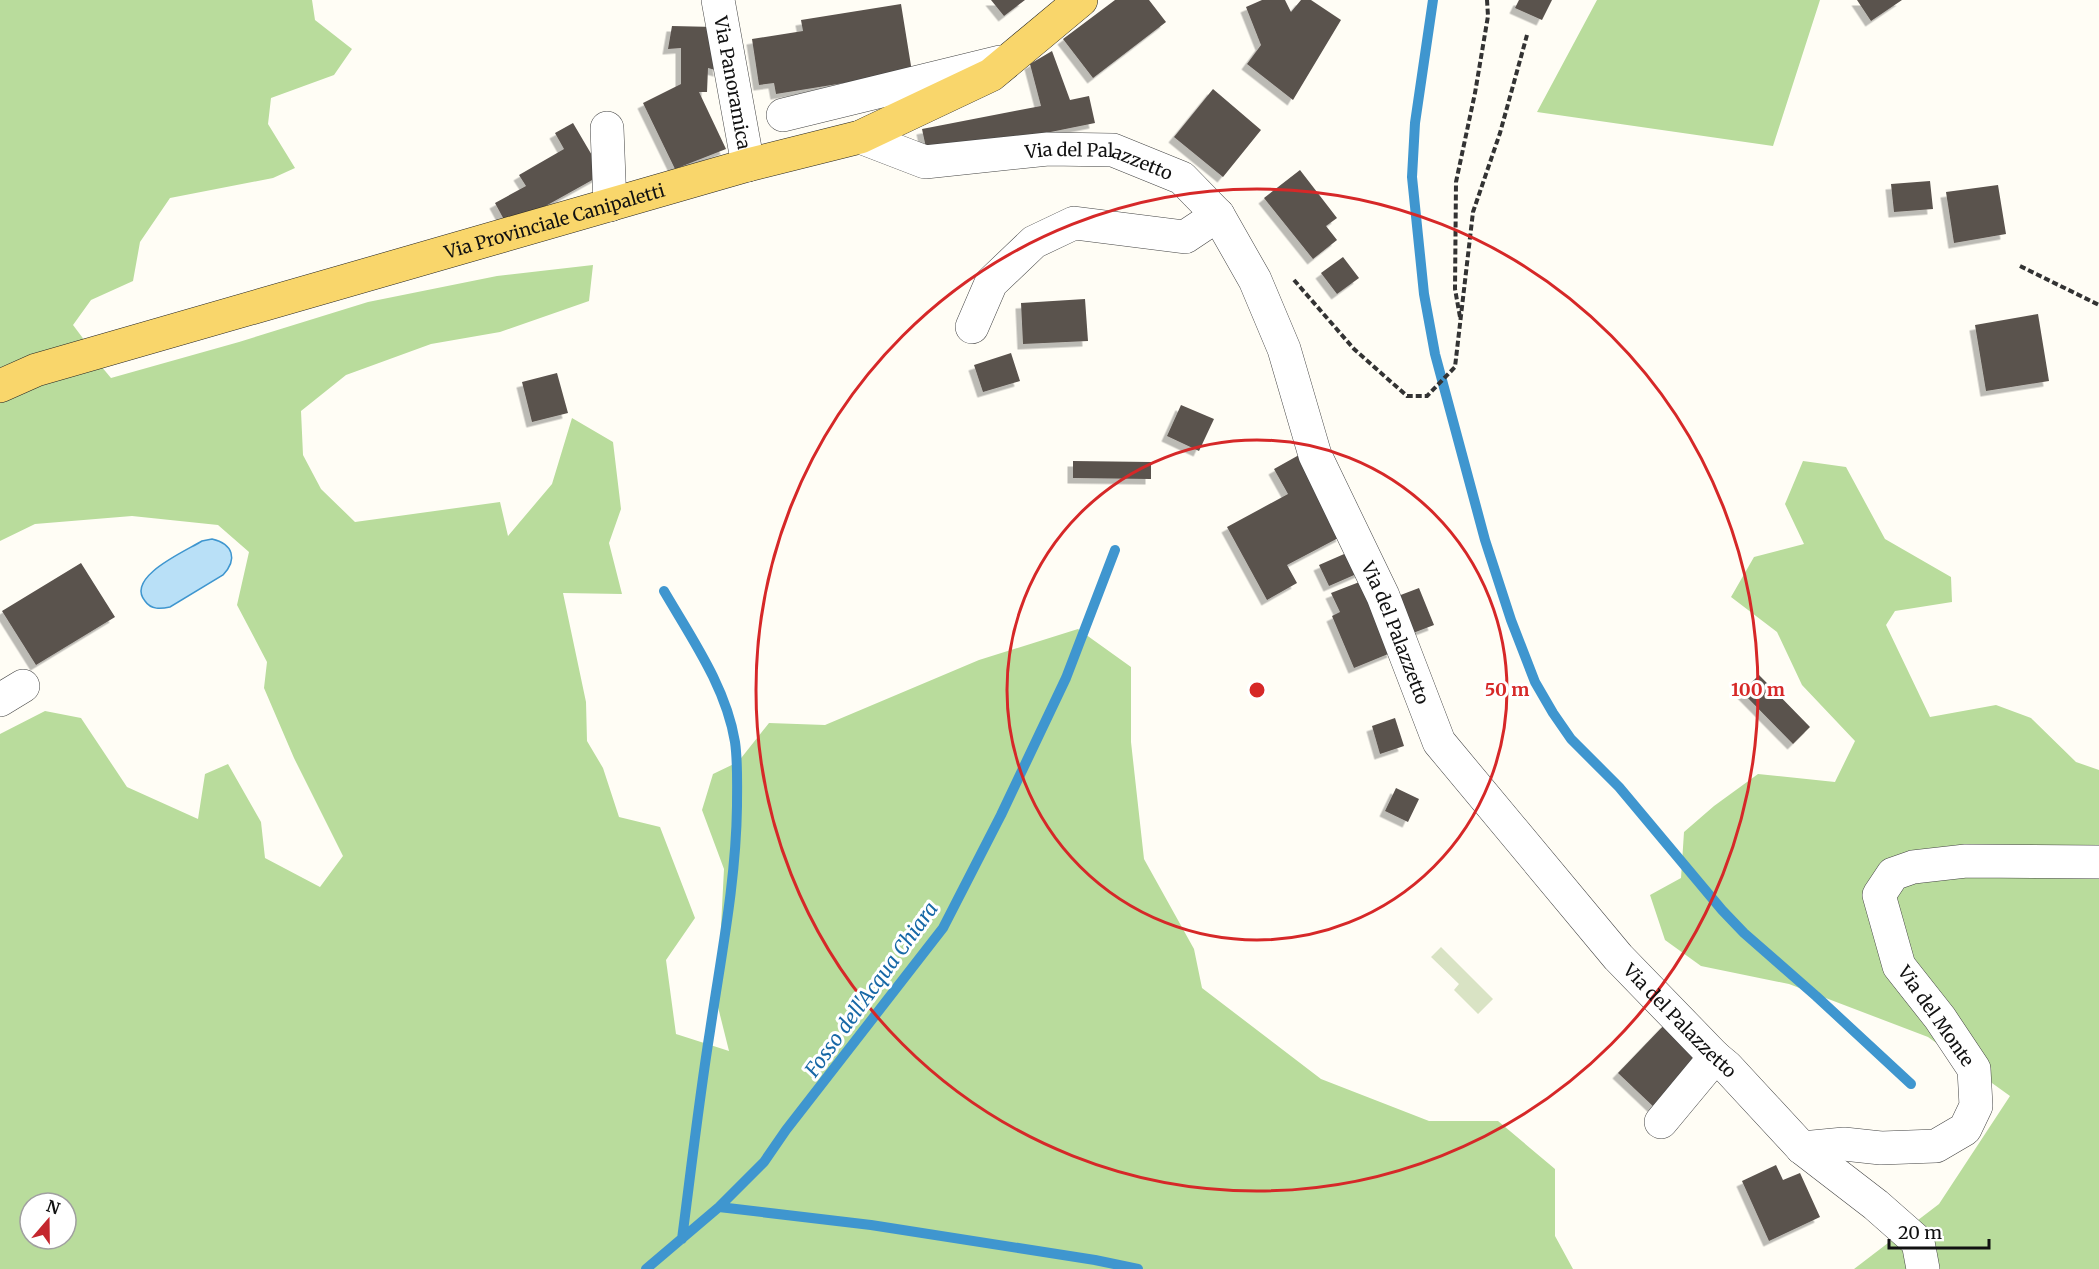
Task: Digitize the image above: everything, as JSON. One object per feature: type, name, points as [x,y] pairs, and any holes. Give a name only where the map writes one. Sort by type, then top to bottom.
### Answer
[{"type":"main road","name":"Via Provinciale Canipaletti","points":[[0,386],[36,370],[748,165],[860,137],[991,75],[1081,0]]},
{"type":"street","name":"Via Panoramica","points":[[718,0],[748,165]]},
{"type":"street","points":[[783,115],[1010,59]]},
{"type":"street","points":[[607,128],[610,205]]},
{"type":"street","name":"Via del Palazzetto","points":[[860,137],[925,162],[1048,149],[1113,150],[1182,178],[1218,215],[1255,280],[1284,349],[1315,455],[1383,596],[1439,742],[1618,957],[1727,1067],[1802,1148],[1876,1205],[1918,1242],[1923,1269]]},
{"type":"street","points":[[972,327],[992,283],[1034,242],[1074,223],[1185,237],[1218,215]]},
{"type":"street","name":"Via del Monte","points":[[1802,1148],[1844,1144],[1881,1148],[1936,1146],[1965,1129],[1976,1106],[1974,1069],[1940,1018],[1899,966],[1879,895],[1893,874],[1913,867],[1966,861],[2099,862]]},
{"type":"street","points":[[1661,1122],[1715,1057]]},
{"type":"path","points":[[1461,322],[1455,290],[1456,182],[1488,16],[1487,0]]},
{"type":"path","points":[[1291,277],[1354,349],[1407,396],[1427,396],[1430,393],[1455,367],[1473,212],[1500,133],[1527,35]]},
{"type":"path","points":[[2020,266],[2099,305]]},
{"type":"green space","points":[[0,0],[312,0],[315,20],[352,49],[334,75],[271,98],[268,124],[295,168],[273,178],[170,198],[140,242],[133,281],[91,300],[73,325],[85,341],[29,356],[0,368]]},
{"type":"green space","points":[[1597,0],[1820,0],[1773,146],[1537,112]]},
{"type":"green space","points":[[593,265],[589,301],[500,332],[431,344],[346,375],[301,411],[303,455],[321,489],[355,522],[500,502],[508,536],[552,484],[572,418],[613,442],[621,509],[609,543],[622,594],[563,593],[586,702],[587,741],[603,768],[619,817],[660,827],[695,918],[666,960],[676,1034],[729,1051],[717,1003],[724,869],[702,810],[713,774],[738,762],[769,723],[825,725],[979,660],[1078,629],[1131,667],[1131,742],[1144,859],[1194,949],[1202,988],[1321,1079],[1429,1121],[1498,1121],[1555,1169],[1555,1236],[1573,1269],[0,1269],[0,734],[45,711],[81,718],[127,787],[198,819],[205,774],[228,764],[261,822],[265,858],[320,887],[343,856],[294,758],[264,688],[267,662],[237,605],[249,552],[218,525],[132,516],[35,524],[0,541],[0,400],[40,381],[101,366],[111,378],[368,302],[497,276]]},
{"type":"green space","points":[[1803,461],[1846,467],[1885,539],[1951,577],[1952,602],[1895,611],[1886,625],[1930,717],[1996,705],[2031,718],[2076,762],[2099,770],[2099,1269],[1854,1269],[1939,1204],[2010,1096],[1928,1037],[1789,984],[1701,966],[1665,940],[1650,895],[1681,878],[1684,832],[1714,806],[1758,774],[1835,782],[1855,741],[1802,685],[1777,632],[1731,597],[1754,557],[1804,544],[1785,504]]},
{"type":"green space","points":[[1441,947],[1493,999],[1478,1014],[1454,990],[1459,984],[1431,957]]},
{"type":"water","points":[[212,539],[225,544],[231,553],[231,563],[223,575],[170,607],[156,608],[147,604],[141,592],[143,583],[150,574],[184,551],[202,541]]},
{"type":"building","points":[[991,0],[1025,0],[1004,16]]},
{"type":"building","points":[[1115,0],[1149,0],[1166,22],[1093,78],[1063,39]]},
{"type":"building","points":[[1262,0],[1285,0],[1291,12],[1301,0],[1311,0],[1341,20],[1293,100],[1247,64],[1261,45],[1246,7]]},
{"type":"building","points":[[1519,0],[1552,0],[1542,20],[1515,8]]},
{"type":"building","points":[[1857,0],[1902,0],[1871,21]]},
{"type":"building","points":[[901,4],[912,72],[776,94],[774,83],[759,85],[752,39],[803,31],[801,20]]},
{"type":"building","points":[[672,26],[715,27],[719,71],[708,68],[707,92],[699,92],[726,149],[675,169],[643,103],[681,84],[681,48],[668,49]]},
{"type":"building","points":[[1052,51],[1070,100],[1089,96],[1095,123],[928,157],[922,129],[1041,106],[1030,64]]},
{"type":"building","points":[[1213,89],[1261,130],[1223,177],[1174,137]]},
{"type":"building","points":[[573,123],[603,174],[508,227],[495,203],[526,186],[519,175],[564,149],[555,133]]},
{"type":"building","points":[[1300,170],[1337,218],[1326,226],[1337,240],[1313,259],[1264,198]]},
{"type":"building","points":[[1930,181],[1933,209],[1894,212],[1891,184]]},
{"type":"building","points":[[1998,185],[2006,234],[1954,243],[1946,192]]},
{"type":"building","points":[[1343,257],[1359,278],[1337,294],[1321,273]]},
{"type":"building","points":[[1085,299],[1088,341],[1023,344],[1021,303]]},
{"type":"building","points":[[2038,314],[2049,381],[1986,391],[1975,325]]},
{"type":"building","points":[[1011,353],[1020,381],[983,392],[974,365]]},
{"type":"building","points":[[557,373],[568,413],[532,422],[522,382]]},
{"type":"building","points":[[1181,405],[1214,419],[1199,451],[1167,436]]},
{"type":"building","points":[[1299,455],[1342,536],[1287,565],[1297,583],[1267,600],[1227,527],[1288,494],[1274,469]]},
{"type":"building","points":[[1073,461],[1151,462],[1151,479],[1073,478]]},
{"type":"building","points":[[1351,551],[1361,572],[1329,586],[1319,565]]},
{"type":"building","points":[[81,563],[115,617],[36,665],[2,611]]},
{"type":"building","points":[[1362,581],[1393,652],[1354,668],[1332,616],[1340,612],[1331,593]]},
{"type":"building","points":[[1419,588],[1434,625],[1413,633],[1398,596]]},
{"type":"building","points":[[1759,675],[1810,727],[1793,744],[1742,692]]},
{"type":"building","points":[[1395,718],[1404,746],[1380,754],[1372,726]]},
{"type":"building","points":[[1396,788],[1419,799],[1408,822],[1385,811]]},
{"type":"building","points":[[1666,1023],[1705,1060],[1657,1110],[1618,1073]]},
{"type":"building","points":[[1776,1165],[1783,1180],[1800,1173],[1820,1217],[1769,1241],[1742,1181]]},
{"type":"waterway","points":[[1433,0],[1415,123],[1412,177],[1424,294],[1435,354],[1485,540],[1511,620],[1535,682],[1571,739],[1619,787],[1722,910],[1744,933],[1911,1084]]},
{"type":"waterway","name":"Fosso dell'Acqua Chiara","points":[[646,1269],[719,1207],[764,1162],[786,1130],[943,928],[1001,815],[1066,678],[1115,550]]},
{"type":"waterway","points":[[664,591],[707,664],[724,702],[731,722],[737,766],[736,834],[731,891],[702,1083],[682,1239]]},
{"type":"waterway","points":[[719,1207],[871,1225],[1095,1260],[1138,1269]]}]
